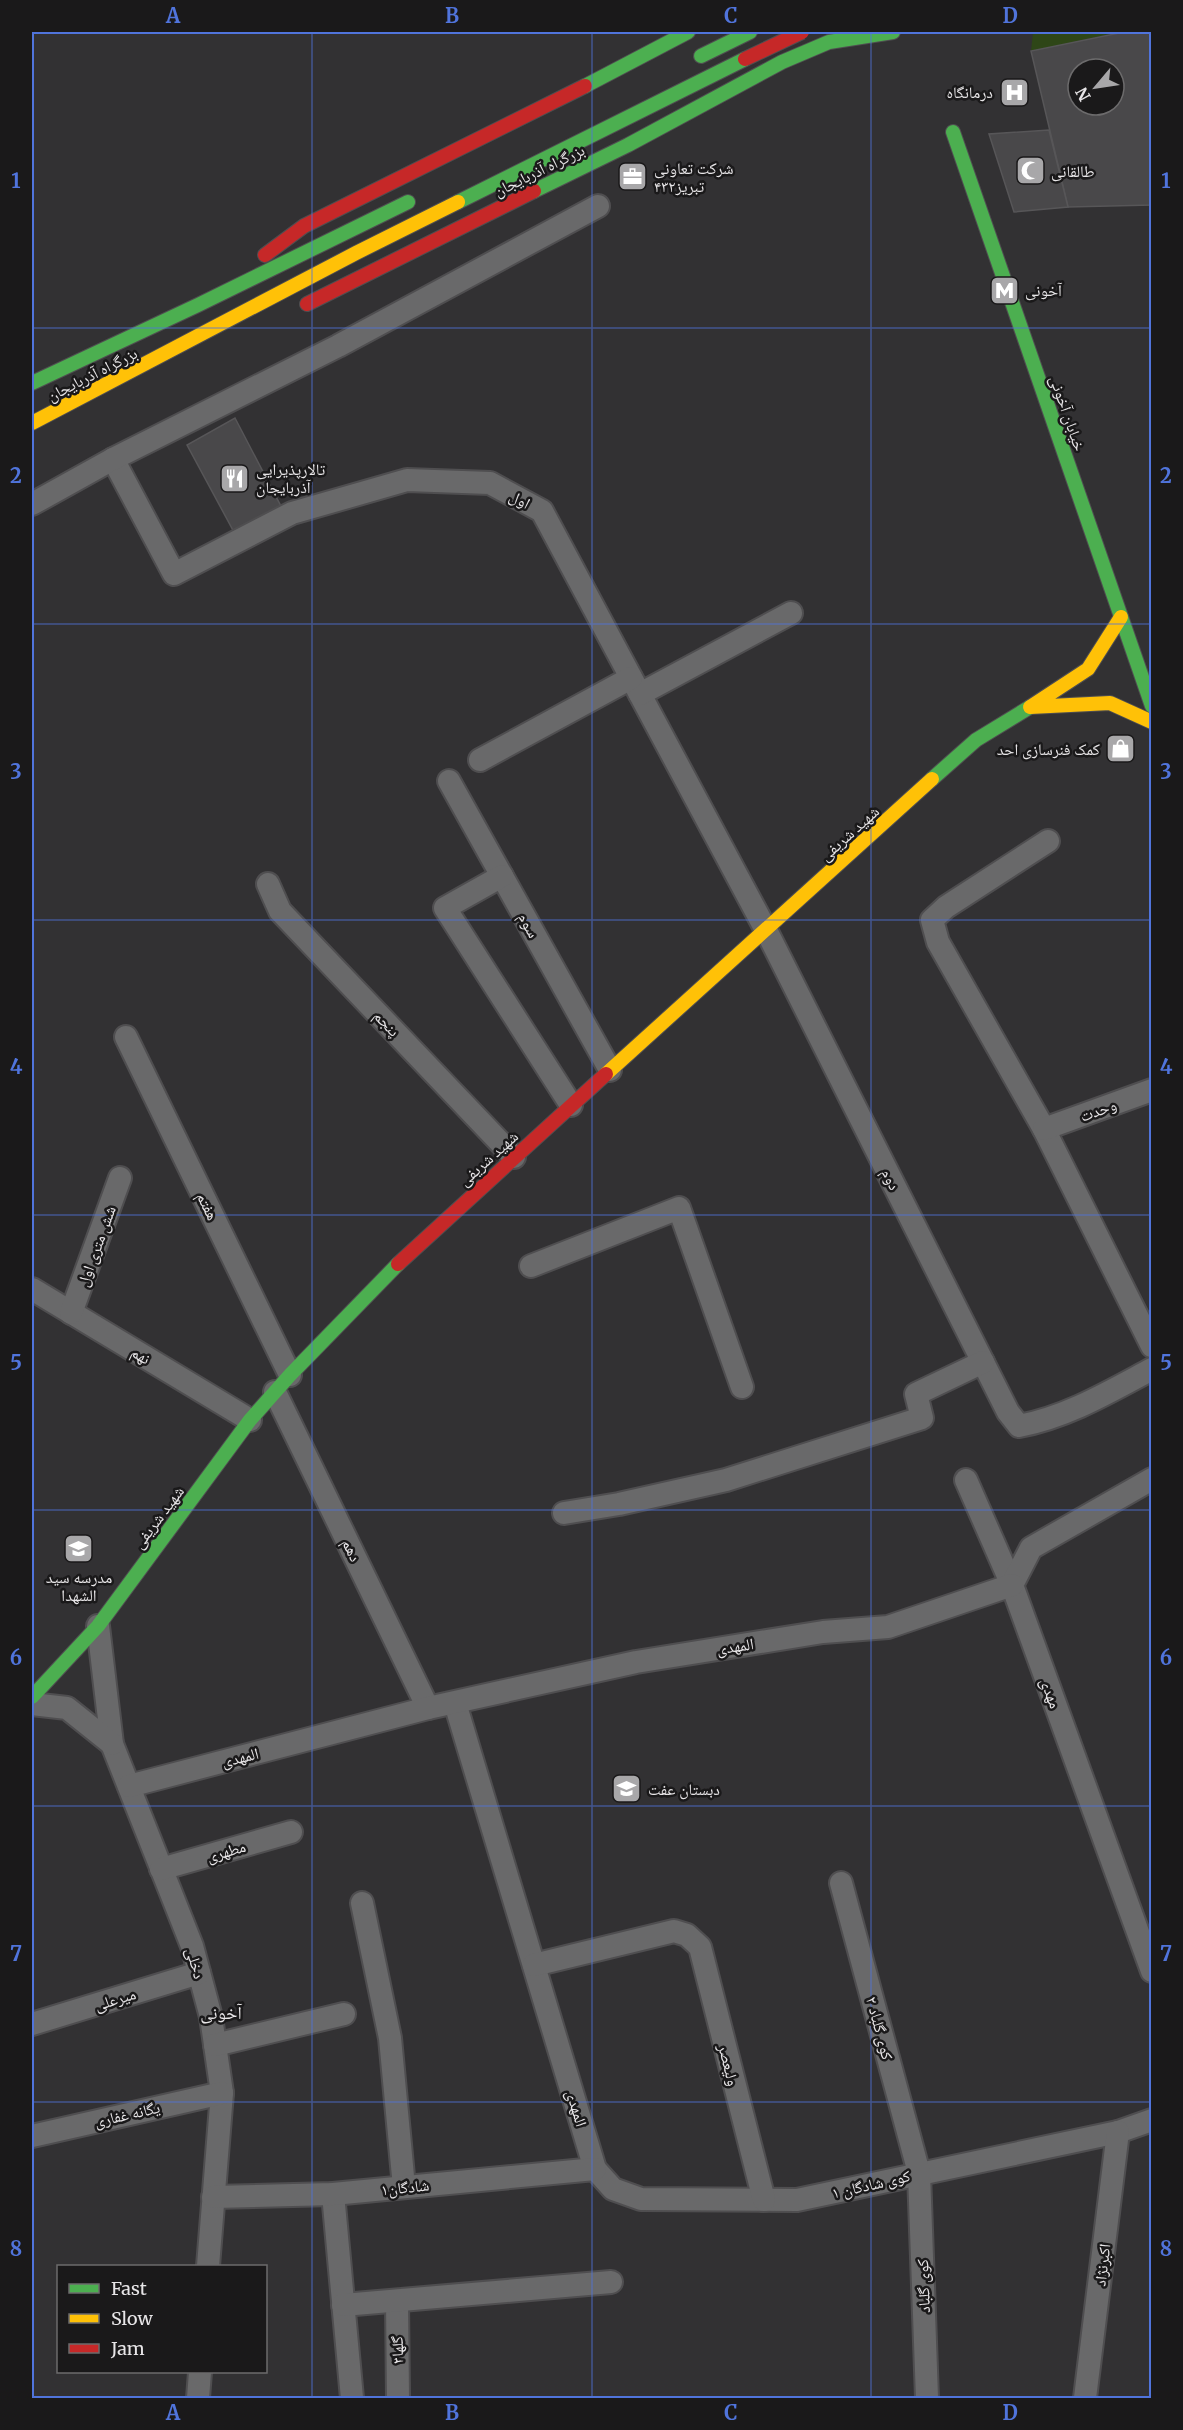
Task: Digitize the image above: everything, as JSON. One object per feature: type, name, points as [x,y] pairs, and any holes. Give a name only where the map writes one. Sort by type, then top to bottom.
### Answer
[{"type":"main road","name":"بزرگراه آذربایجان","points":[[198,305],[304,226],[594,82],[688,32]]},
{"type":"main road","points":[[686,63],[750,32]]},
{"type":"main road","points":[[782,62],[794,42],[793,32]]},
{"type":"main road","name":"بزرگراه آذربایجان","points":[[32,423],[200,337],[356,253],[745,58],[802,32]]},
{"type":"main road","name":"بزرگراه آذربایجان","points":[[291,312],[628,145],[782,62],[829,42],[894,32]]},
{"type":"main road","name":"خیابان آخونی","points":[[953,132],[1152,706]]},
{"type":"main road","name":"بزرگراه آذربایجان","points":[[32,383],[198,305],[423,194]]},
{"type":"main road","name":"بزرگراه آذربایجان","points":[[200,337],[246,326]]},
{"type":"main road","name":"شهید شریفی","points":[[32,1696],[98,1626],[250,1420],[409,1252],[976,740],[1088,669],[1121,617]]},
{"type":"main road","points":[[1030,707],[1110,704],[1152,722]]},
{"type":"street","points":[[32,504],[113,459],[338,346],[598,206]]},
{"type":"street","name":"اول","points":[[113,459],[174,574],[292,513],[407,480],[490,483],[542,511],[766,930]]},
{"type":"street","points":[[480,760],[791,613]]},
{"type":"street","name":"سوم","points":[[449,781],[610,1070]]},
{"type":"street","points":[[1048,841],[946,907],[932,920],[938,942],[1044,1129],[1152,1346]]},
{"type":"street","points":[[502,876],[445,908],[572,1105]]},
{"type":"street","name":"پنجم","points":[[268,884],[280,911],[514,1157]]},
{"type":"street","name":"دوم","points":[[766,930],[1008,1412],[1019,1426],[1036,1423],[1086,1404],[1152,1369]]},
{"type":"street","name":"هفتم","points":[[126,1037],[283,1384]]},
{"type":"street","name":"وحدت","points":[[1044,1129],[1152,1090]]},
{"type":"street","name":"شش متری اول","points":[[71,1313],[120,1178]]},
{"type":"street","points":[[531,1266],[679,1209],[742,1387]]},
{"type":"street","name":"نهم","points":[[32,1290],[250,1420]]},
{"type":"street","points":[[564,1513],[619,1504],[726,1480],[922,1418],[916,1394],[983,1362]]},
{"type":"street","name":"دهم","points":[[283,1384],[428,1708]]},
{"type":"street","points":[[1012,1585],[1031,1548],[1152,1479]]},
{"type":"street","name":"مهدی","points":[[966,1480],[1012,1585],[1152,1971]]},
{"type":"street","name":"المهدی","points":[[129,1786],[428,1708],[636,1662],[823,1632],[888,1627],[1012,1585]]},
{"type":"street","points":[[98,1626],[112,1744]]},
{"type":"street","name":"المهدی","points":[[455,1702],[595,2169]]},
{"type":"street","points":[[32,1704],[67,1708],[112,1744]]},
{"type":"street","name":"دخلی","points":[[112,1744],[192,1946],[211,2017],[222,2093],[208,2265]]},
{"type":"street","name":"مطهری","points":[[161,1869],[291,1832]]},
{"type":"street","name":"کوی گلباد ۲","points":[[841,1883],[919,2173]]},
{"type":"street","points":[[362,1903],[390,2038],[404,2187]]},
{"type":"street","name":"ولیعصر","points":[[534,1965],[674,1931],[687,1935],[700,1947],[764,2200]]},
{"type":"street","name":"میرعلی","points":[[32,2024],[199,1973]]},
{"type":"street","points":[[215,2045],[344,2014]]},
{"type":"street","name":"یگانه غفاری","points":[[32,2136],[222,2093]]},
{"type":"street","name":"کوی شادگان ۱","points":[[595,2169],[613,2189],[641,2199],[797,2200],[1118,2132],[1152,2120]]},
{"type":"street","name":"اکبرنژاد","points":[[1085,2398],[1118,2132]]},
{"type":"street","name":"شادگان۱","points":[[213,2197],[333,2194],[595,2169]]},
{"type":"street","name":"کوی گلباد","points":[[919,2173],[927,2398]]},
{"type":"street","points":[[333,2194],[352,2398]]},
{"type":"street","points":[[343,2305],[611,2282]]},
{"type":"street","name":"گلها۳","points":[[397,2301],[398,2398]]},
{"type":"street","points":[[198,2398],[200,2373]]},
{"type":"green space","points":[[1033,32],[1114,32],[1115,33],[1031,51]]},
{"type":"building","points":[[1124,32],[1152,32],[1152,205],[1068,207],[1031,51]]},
{"type":"building","name":"طالقانی","points":[[1049,130],[1068,207],[1014,212],[989,134]]},
{"type":"building","name":"تالارپذیرایی آذربایجان","points":[[235,418],[283,510],[235,534],[187,445]]},
{"type":"traffic: fast","points":[[585,86],[688,32]]},
{"type":"traffic: fast","points":[[701,56],[750,32]]},
{"type":"traffic: fast","points":[[534,191],[628,145],[782,62],[829,42],[893,32]]},
{"type":"traffic: fast","points":[[458,202],[745,59]]},
{"type":"traffic: fast","points":[[953,132],[1152,706]]},
{"type":"traffic: fast","points":[[32,383],[408,202]]},
{"type":"traffic: fast","points":[[932,779],[976,740],[1030,707]]},
{"type":"traffic: fast","points":[[32,1697],[98,1626],[250,1420],[290,1375],[398,1264]]},
{"type":"traffic: slow","points":[[32,423],[458,202]]},
{"type":"traffic: slow","points":[[1121,617],[1088,669],[1030,707],[1110,703],[1152,722]]},
{"type":"traffic: slow","points":[[606,1074],[932,779]]},
{"type":"traffic: jam","points":[[745,59],[802,32]]},
{"type":"traffic: jam","points":[[265,255],[304,226],[585,86]]},
{"type":"traffic: jam","points":[[307,304],[534,191]]},
{"type":"traffic: jam","points":[[398,1264],[606,1074]]},
{"type":"place","name":"درمانگاه","points":[[1014,92]]},
{"type":"place","name":"طالقانی","points":[[1030,171]]},
{"type":"place","name":"شرکت تعاونی ۴۳۲تبریز","points":[[633,177]]},
{"type":"place","name":"آخونی","points":[[1004,290]]},
{"type":"place","name":"تالارپذیرایی آذربایجان","points":[[235,478]]},
{"type":"place","name":"کمک فنرسازی احد","points":[[1121,749]]},
{"type":"place","name":"مدرسه سید الشهدا","points":[[79,1549]]},
{"type":"place","name":"دبستان عفت","points":[[627,1789]]},
{"type":"district","name":"آخونی","points":[[221,2013]]}]
